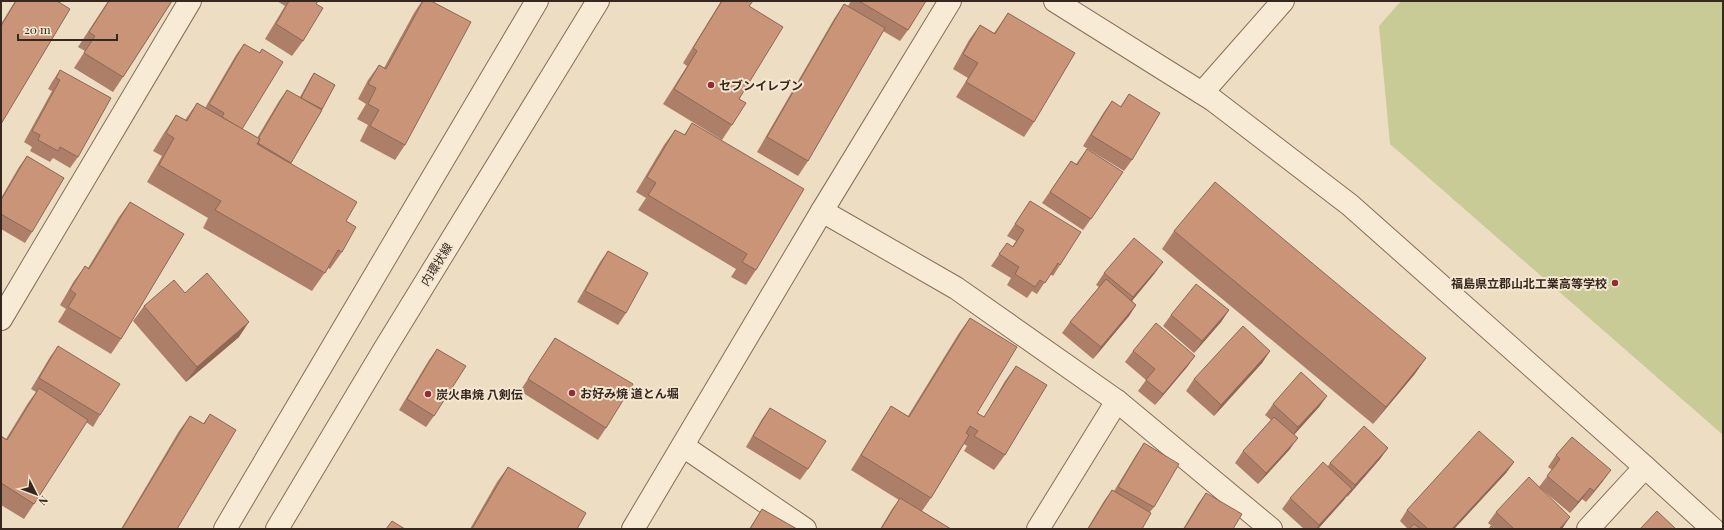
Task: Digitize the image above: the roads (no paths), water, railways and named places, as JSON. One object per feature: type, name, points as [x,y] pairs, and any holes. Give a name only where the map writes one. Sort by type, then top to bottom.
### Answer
[{"type":"street","points":[[1,319],[190,1]]},
{"type":"street","points":[[225,529],[537,1]]},
{"type":"street","name":"内環状線","points":[[277,529],[388,343],[598,1]]},
{"type":"street","points":[[633,529],[822,211],[950,1]]},
{"type":"street","points":[[1055,1],[1202,93],[1350,205],[1713,529]]},
{"type":"street","points":[[1202,93],[1283,1]]},
{"type":"street","points":[[822,211],[956,288],[1117,401],[1271,529]]},
{"type":"street","points":[[1038,529],[1117,401]]},
{"type":"street","points":[[682,446],[805,529]]},
{"type":"street","points":[[1588,529],[1645,467]]},
{"type":"place","name":"セブンイレブン","points":[[711,85]]},
{"type":"place","name":"福島県立郡山北工業高等学校","points":[[1615,283]]},
{"type":"place","name":"お好み焼 道とん堀","points":[[572,393]]},
{"type":"place","name":"炭火串焼 八剣伝","points":[[428,394]]}]
